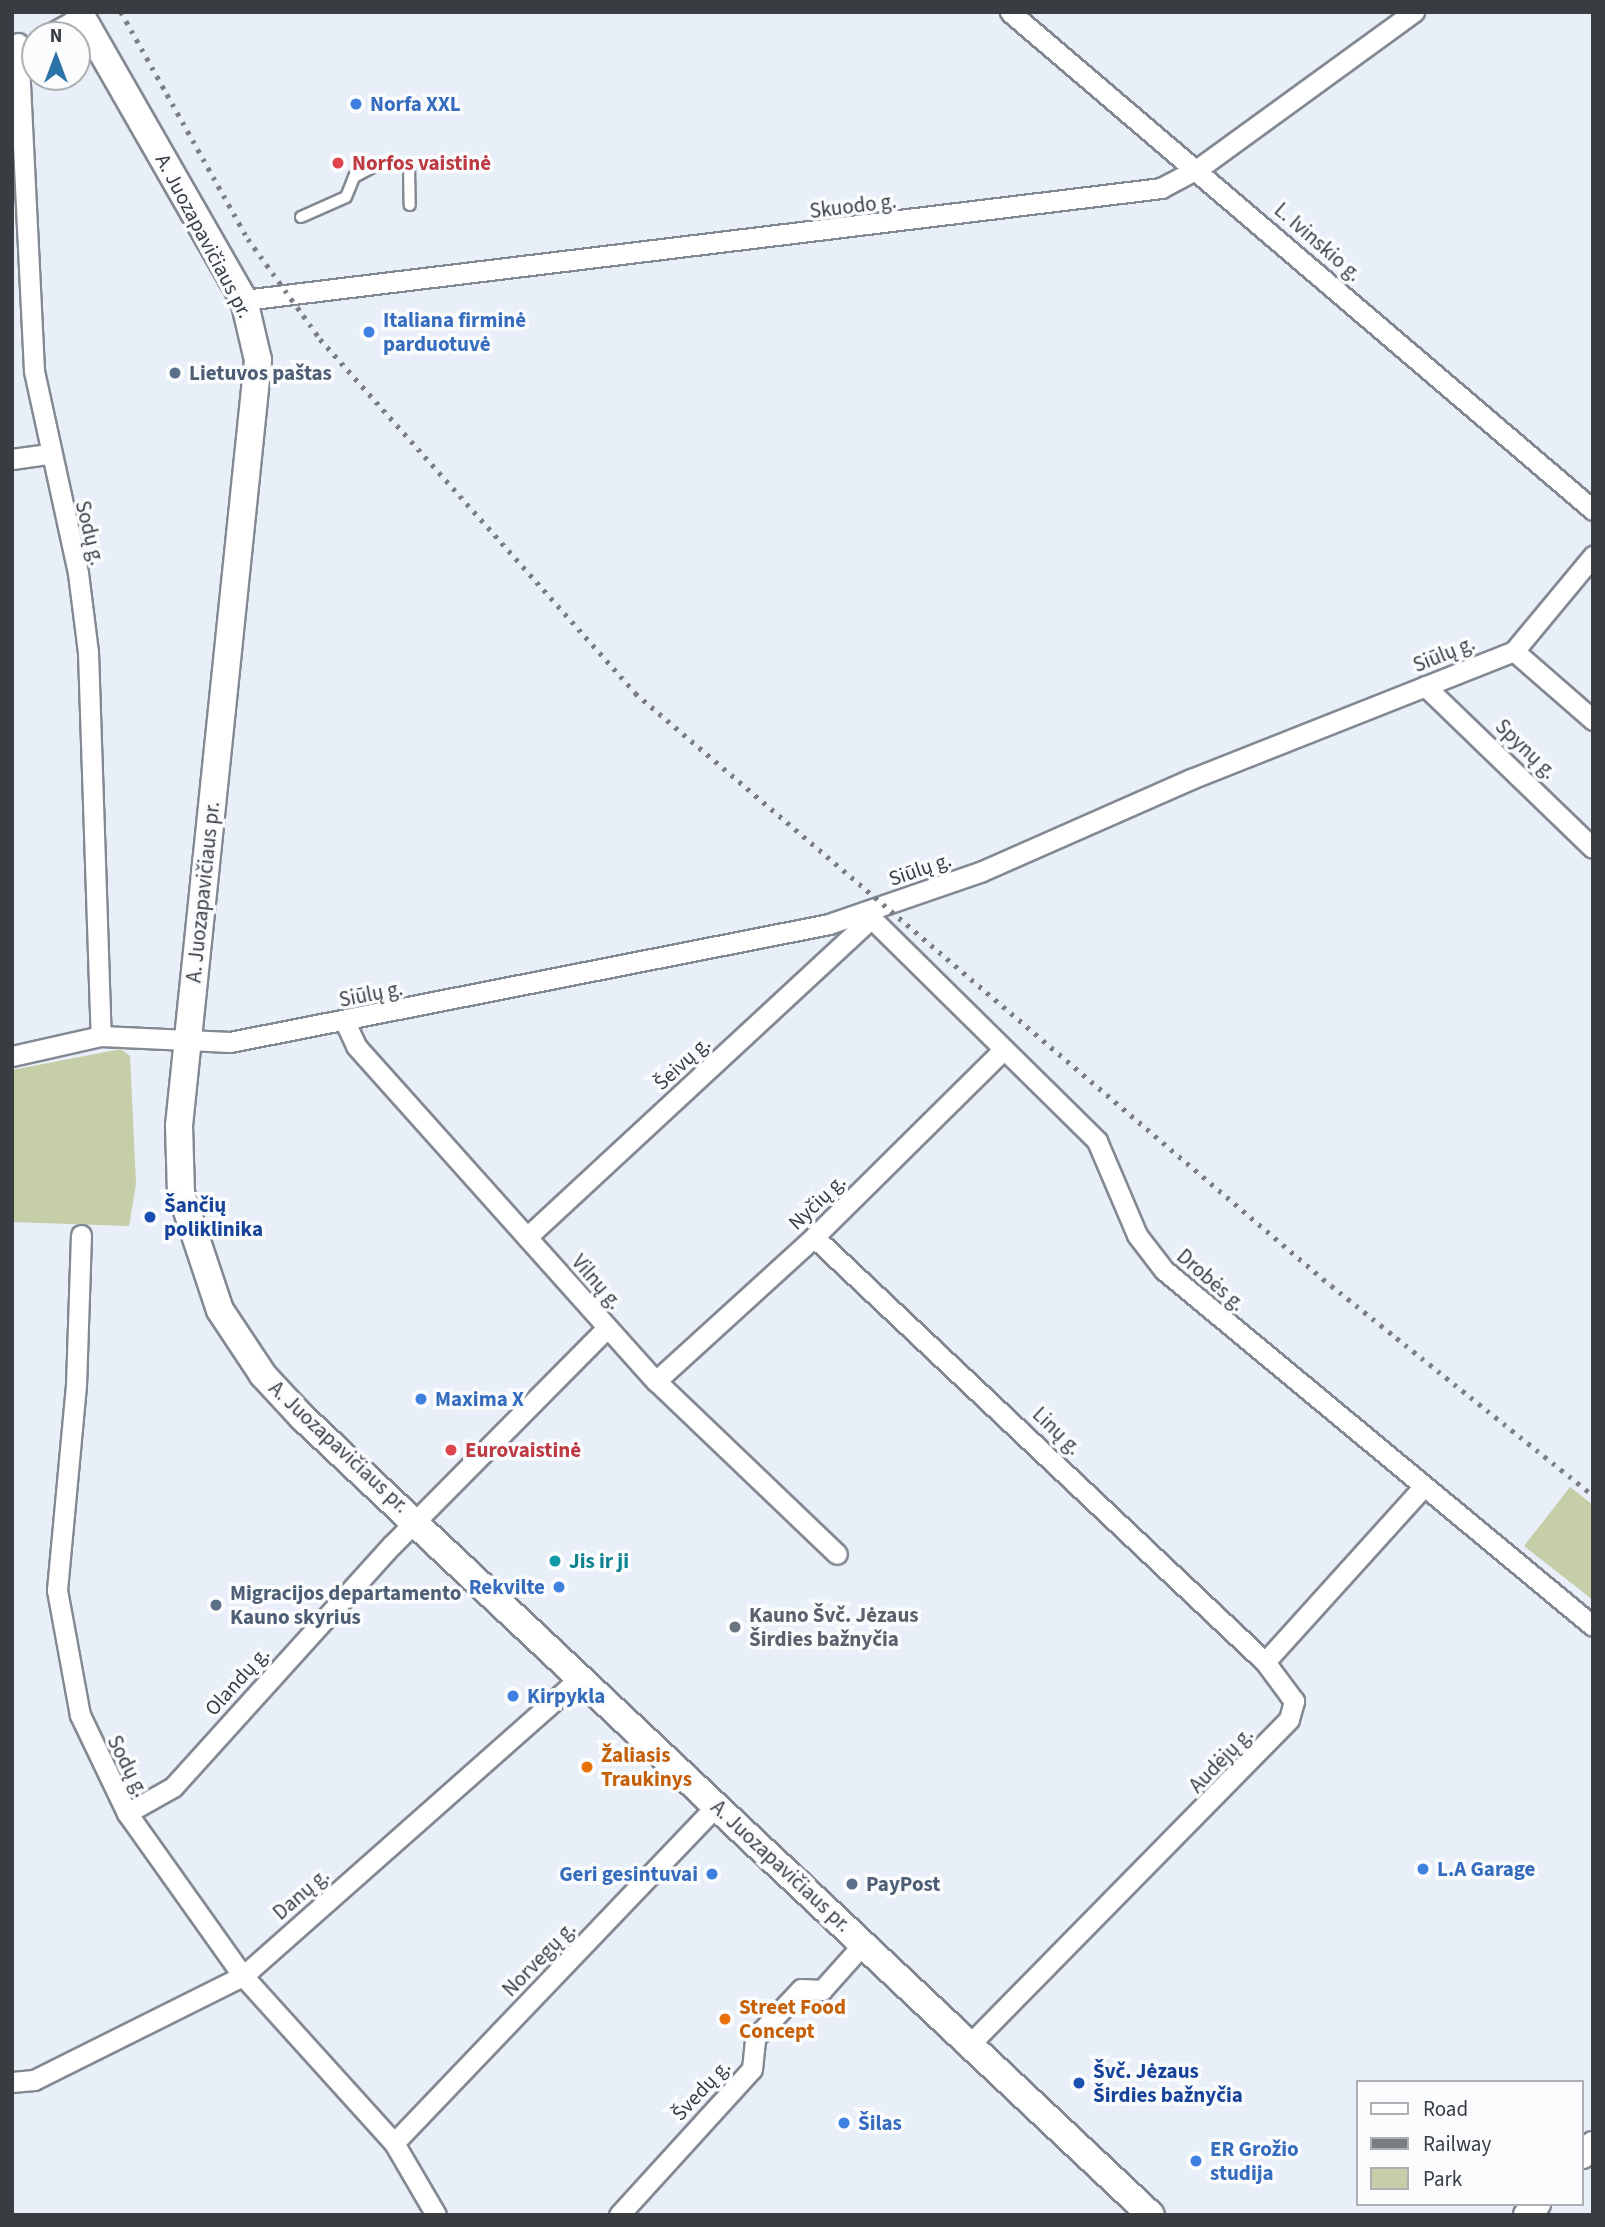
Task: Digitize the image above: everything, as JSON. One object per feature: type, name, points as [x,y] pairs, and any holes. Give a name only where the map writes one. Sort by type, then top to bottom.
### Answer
[{"type":"main road","name":"A. Juozapavičiaus pr.","points":[[80,15],[244,300],[258,360],[258,404],[187,1043],[181,1193],[220,1310],[285,1400],[418,1521],[1151,2215]]},
{"type":"street","name":"L. Ivinskio g.","points":[[1010,12],[1199,167],[1593,510]]},
{"type":"street","name":"Skuodo g.","points":[[244,300],[1143,191],[1199,167],[1414,12]]},
{"type":"street","name":"Sodų g.","points":[[23,91],[29,315],[49,454],[78,573],[88,652],[101,1036]]},
{"type":"street","points":[[12,459],[49,454]]},
{"type":"street","name":"Siūlų g.","points":[[12,1056],[101,1036],[187,1043],[230,1042],[345,1022],[867,917],[1514,651],[1593,556]]},
{"type":"street","points":[[1514,651],[1593,720]]},
{"type":"street","name":"Spynų g.","points":[[1425,686],[1593,848]]},
{"type":"street","name":"Drobės g.","points":[[867,917],[1097,1141],[1137,1235],[1164,1270],[1422,1488],[1593,1626]]},
{"type":"street","name":"Šeivų g.","points":[[527,1237],[867,917]]},
{"type":"street","name":"Vilnų g.","points":[[345,1022],[356,1046],[656,1381],[837,1554]]},
{"type":"street","name":"Nyčių g.","points":[[656,1381],[814,1237],[1003,1050]]},
{"type":"street","name":"Sodų g.","points":[[81,1235],[76,1385],[57,1590],[79,1715],[127,1813],[243,1976],[394,2143],[436,2215]]},
{"type":"street","name":"Linų g.","points":[[814,1237],[1265,1662]]},
{"type":"street","name":"Olandų g.","points":[[127,1813],[173,1787],[418,1521],[607,1328]]},
{"type":"street","points":[[1265,1662],[1422,1488]]},
{"type":"street","name":"Audėjų g.","points":[[970,2044],[1289,1719],[1294,1700],[1265,1662]]},
{"type":"street","name":"Danų g.","points":[[12,2082],[34,2080],[243,1976],[581,1677]]},
{"type":"street","name":"Norvegų g.","points":[[394,2143],[717,1805]]},
{"type":"street","name":"Švedų g.","points":[[618,2215],[752,2069],[755,2038],[802,1989],[822,1990],[864,1943]]},
{"type":"lane","points":[[301,217],[346,197],[354,177],[380,163],[409,166],[410,205]]},
{"type":"green space","points":[[121,1049],[130,1056],[136,1184],[129,1226],[12,1222],[12,1070]]},
{"type":"green space","points":[[1570,1487],[1593,1505],[1593,1600],[1524,1546]]},
{"type":"railway","points":[[121,12],[248,239],[320,339],[635,693],[1323,1279],[1593,1495]]},
{"type":"place","name":"Norfa XXL","points":[[356,104]]},
{"type":"place","name":"Norfos vaistinė","points":[[338,163]]},
{"type":"place","name":"Italiana firminė parduotuvė","points":[[369,332]]},
{"type":"place","name":"Lietuvos paštas","points":[[175,373]]},
{"type":"place","name":"Šančių poliklinika","points":[[150,1217]]},
{"type":"place","name":"Maxima X","points":[[421,1399]]},
{"type":"place","name":"Eurovaistinė","points":[[451,1450]]},
{"type":"place","name":"Jis ir ji","points":[[555,1561]]},
{"type":"place","name":"Rekvilte","points":[[559,1587]]},
{"type":"place","name":"Migracijos departamento Kauno skyrius","points":[[216,1605]]},
{"type":"place","name":"Kauno Švč. Jėzaus Širdies bažnyčia","points":[[735,1627]]},
{"type":"place","name":"Kirpykla","points":[[513,1696]]},
{"type":"place","name":"Žaliasis Traukinys","points":[[587,1767]]},
{"type":"place","name":"L.A Garage","points":[[1423,1869]]},
{"type":"place","name":"Geri gesintuvai","points":[[712,1874]]},
{"type":"place","name":"PayPost","points":[[852,1884]]},
{"type":"place","name":"Street Food Concept","points":[[725,2019]]},
{"type":"place","name":"Švč. Jėzaus Širdies bažnyčia","points":[[1079,2083]]},
{"type":"place","name":"Šilas","points":[[844,2123]]},
{"type":"place","name":"ER Grožio studija","points":[[1196,2161]]}]
